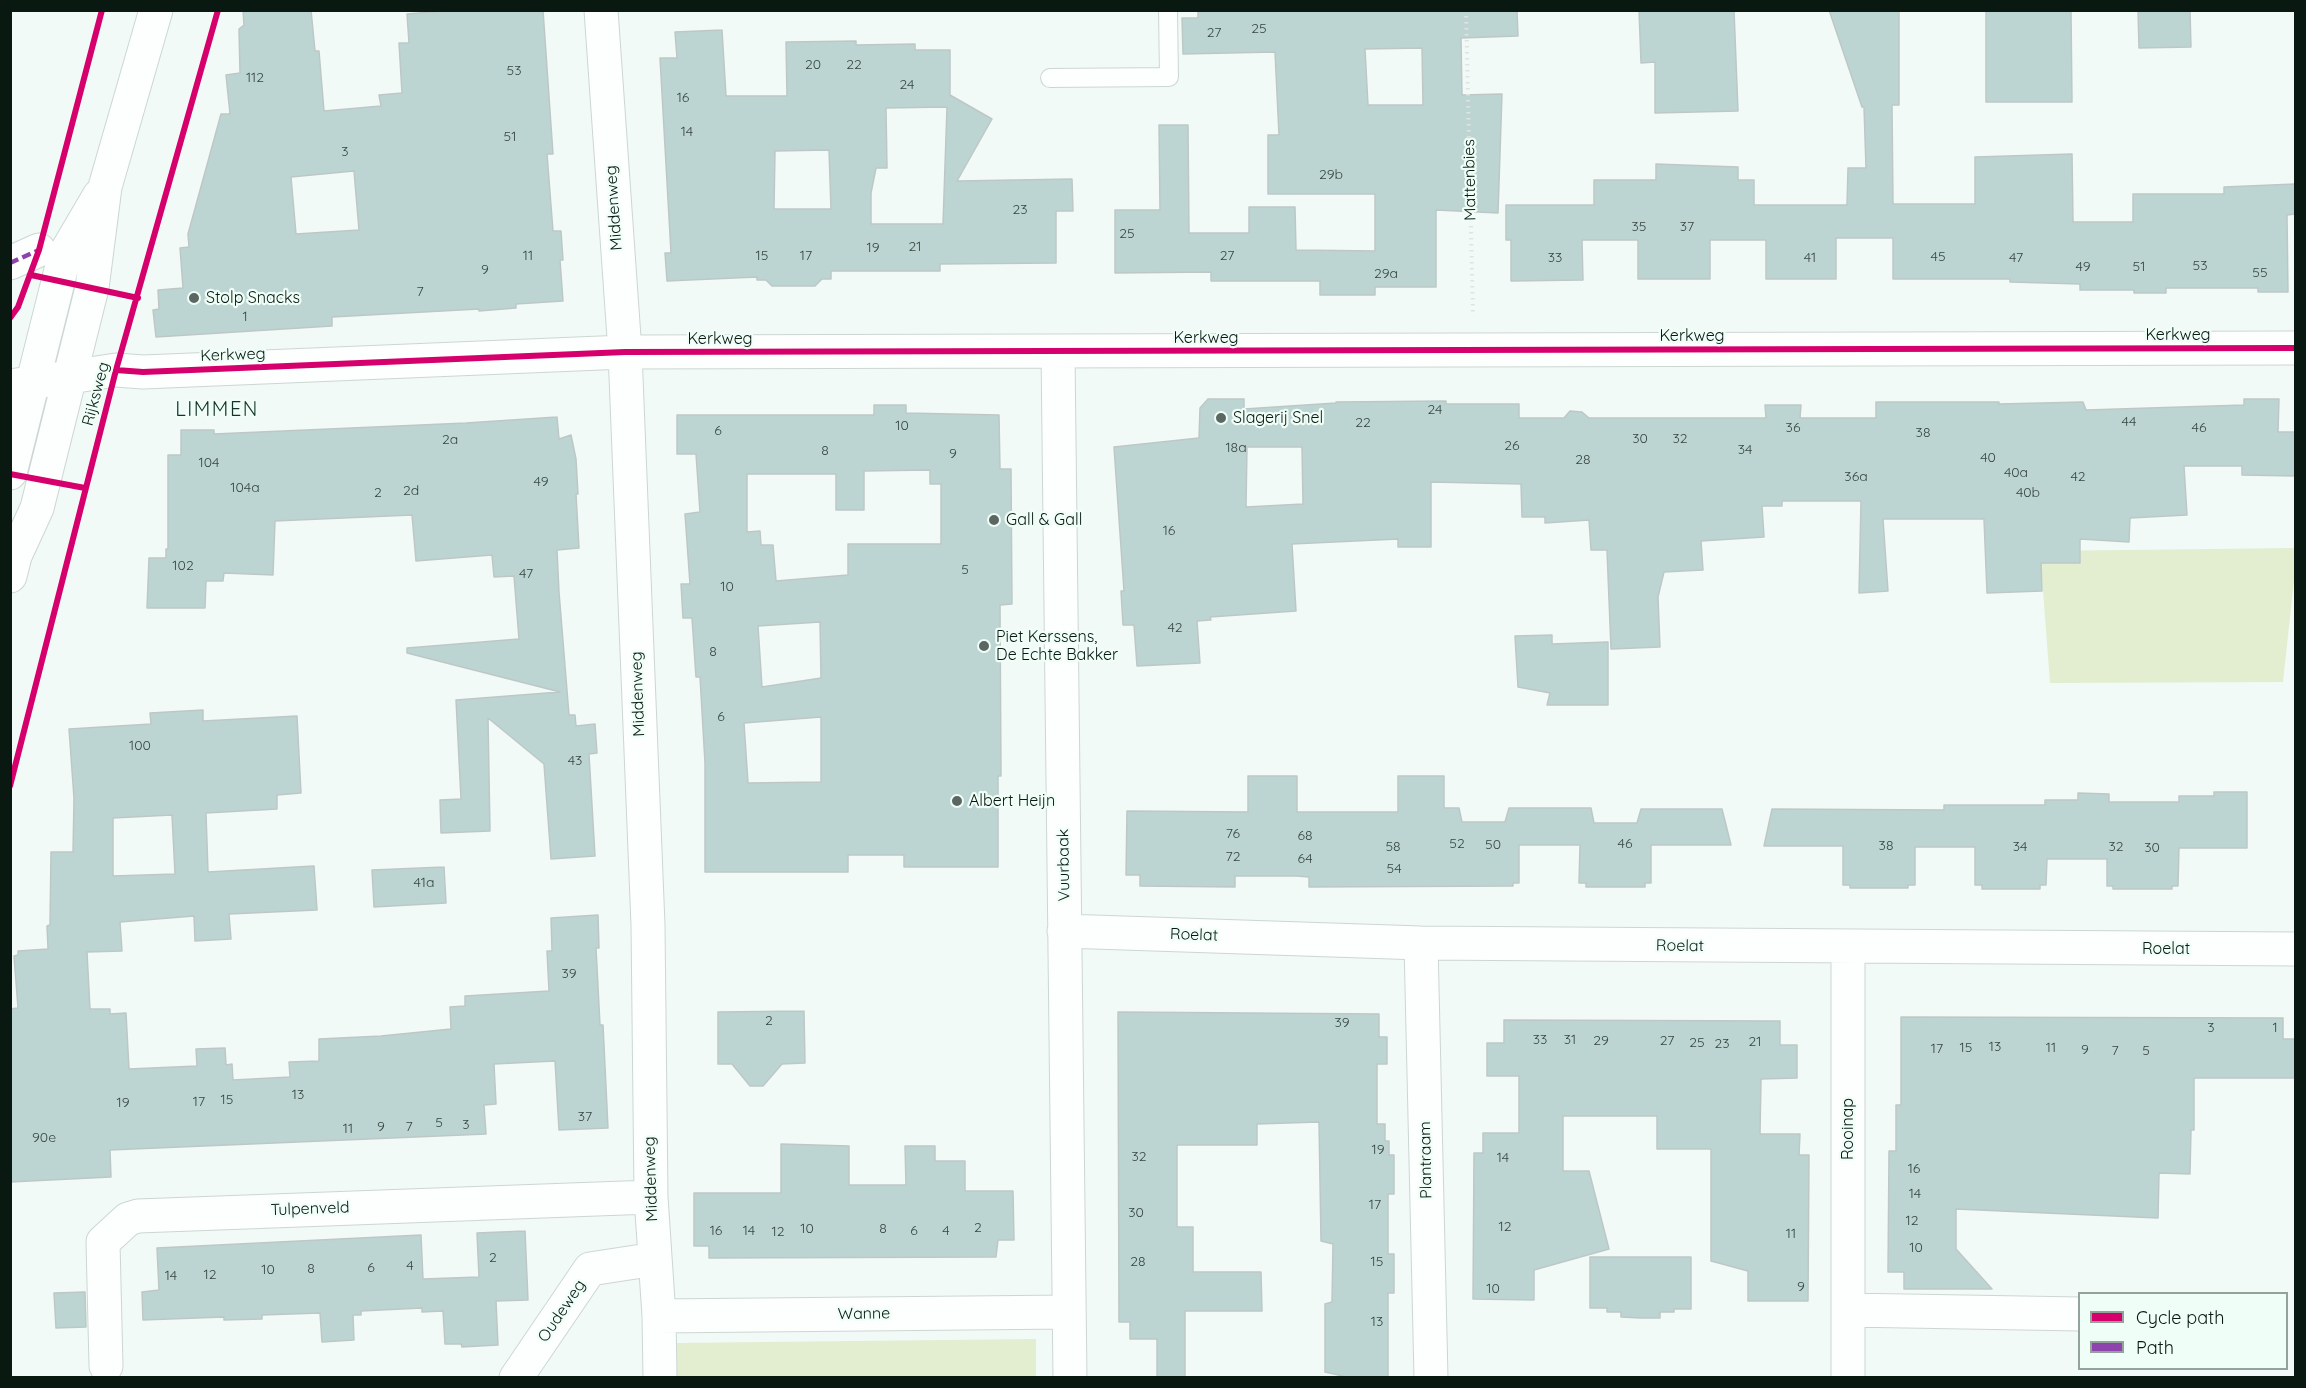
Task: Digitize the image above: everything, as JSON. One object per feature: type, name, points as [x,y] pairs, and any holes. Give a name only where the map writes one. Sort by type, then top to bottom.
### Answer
[{"type":"street","name":"Rijksweg","points":[[12,554],[37,508],[92,288],[105,187],[156,10]]},
{"type":"street","name":"Middenweg","points":[[601,10],[625,352],[648,925],[651,1197],[659,1316],[660,1377]]},
{"type":"street","name":"Rijksweg","points":[[10,473],[22,385],[65,254],[105,187]]},
{"type":"street","name":"Kerkweg","points":[[22,385],[116,370],[143,372],[625,352],[2295,348]]},
{"type":"street","name":"Vuurbaak","points":[[1058,352],[1070,1377]]},
{"type":"street","name":"Roelat","points":[[1064,931],[1421,943],[1848,948],[2295,949]]},
{"type":"street","name":"Plantraam","points":[[1421,943],[1431,1377]]},
{"type":"street","name":"Rooinap","points":[[1848,948],[1848,1377]]},
{"type":"street","name":"Tulpenveld","points":[[106,1366],[103,1242],[128,1219],[138,1216],[651,1197]]},
{"type":"street","name":"Oudeweg","points":[[516,1377],[590,1269],[655,1259]]},
{"type":"street","points":[[1848,1310],[2078,1314]]},
{"type":"street","name":"Wanne","points":[[659,1316],[1069,1312]]},
{"type":"lane","points":[[1050,78],[1169,77],[1168,10]]},
{"type":"green space","points":[[2295,548],[2295,571],[2283,682],[2050,683],[2040,551]]},
{"type":"green space","points":[[1036,1339],[1036,1377],[675,1377],[674,1343]]},
{"type":"building","points":[[243,10],[311,10],[315,51],[319,51],[324,111],[381,106],[379,95],[402,93],[399,43],[409,43],[407,14],[454,10],[543,10],[553,154],[547,154],[553,231],[561,231],[563,260],[560,260],[563,301],[516,304],[516,308],[479,311],[479,309],[332,317],[332,326],[156,337],[153,310],[159,309],[158,290],[183,288],[180,248],[189,247],[188,234],[221,114],[230,114],[226,75],[240,73],[239,29],[244,25]],"holes":[[[354,171],[359,230],[296,234],[291,177]]]},
{"type":"building","points":[[1198,10],[1517,10],[1518,36],[1461,38],[1462,95],[1502,94],[1498,213],[1436,210],[1436,287],[1375,287],[1375,295],[1320,295],[1320,281],[1211,281],[1211,272],[1115,273],[1115,210],[1160,210],[1159,125],[1188,125],[1189,233],[1249,233],[1249,207],[1295,207],[1296,250],[1375,251],[1375,194],[1268,194],[1268,135],[1279,135],[1275,52],[1183,54],[1182,18],[1198,18]],"holes":[[[1422,48],[1423,105],[1368,105],[1365,49]]]},
{"type":"building","points":[[1639,10],[1734,10],[1738,111],[1655,113],[1655,62],[1641,63]]},
{"type":"building","points":[[1829,10],[1899,10],[1899,105],[1892,105],[1893,204],[1975,204],[1975,157],[2072,154],[2073,222],[2133,222],[2133,194],[2224,194],[2224,187],[2295,184],[2295,214],[2287,215],[2288,292],[2258,292],[2258,288],[2166,288],[2166,293],[2134,293],[2134,290],[2080,290],[2080,284],[2010,282],[2010,279],[1893,279],[1893,238],[1836,238],[1836,279],[1766,279],[1766,240],[1710,240],[1710,279],[1638,279],[1638,240],[1582,240],[1583,280],[1511,281],[1511,240],[1506,240],[1506,205],[1594,205],[1594,180],[1656,180],[1656,164],[1738,167],[1738,180],[1754,180],[1754,205],[1847,205],[1848,168],[1866,168],[1864,107],[1862,107]]},
{"type":"building","points":[[1986,10],[2071,10],[2072,102],[1986,102]]},
{"type":"building","points":[[2138,10],[2190,10],[2191,47],[2139,48]]},
{"type":"building","points":[[722,30],[726,96],[787,96],[786,42],[856,41],[856,45],[915,44],[915,50],[950,50],[950,95],[992,119],[957,181],[1072,179],[1073,211],[1056,211],[1056,263],[940,264],[940,271],[831,271],[831,279],[822,279],[815,286],[772,286],[766,280],[757,280],[757,277],[667,281],[665,253],[671,253],[660,58],[677,58],[675,32]],"holes":[[[947,107],[943,224],[871,224],[871,193],[876,168],[887,168],[886,108]],[[829,150],[831,209],[774,209],[775,151]]]},
{"type":"building","points":[[1208,399],[1244,399],[1244,409],[1336,402],[1446,401],[1446,404],[1519,404],[1519,418],[1564,418],[1570,411],[1582,412],[1589,418],[1766,418],[1765,405],[1801,405],[1800,418],[1876,418],[1876,402],[1999,402],[1999,404],[2083,402],[2086,410],[2244,405],[2244,399],[2279,399],[2278,432],[2295,432],[2295,476],[2242,475],[2242,466],[2184,466],[2187,515],[2130,518],[2129,542],[2080,539],[2080,563],[2041,563],[2042,591],[1987,593],[1984,519],[1883,519],[1888,591],[1859,593],[1861,501],[1782,501],[1782,506],[1762,506],[1764,537],[1701,541],[1703,570],[1664,572],[1658,597],[1660,647],[1611,649],[1607,550],[1591,550],[1589,520],[1545,523],[1545,517],[1522,517],[1521,484],[1431,482],[1431,547],[1398,547],[1398,539],[1292,544],[1296,611],[1210,617],[1211,620],[1197,621],[1200,663],[1137,666],[1134,625],[1123,625],[1121,591],[1124,591],[1114,447],[1199,438],[1200,408]],"holes":[[[1247,447],[1302,447],[1303,504],[1246,507]]]},
{"type":"building","points":[[874,405],[906,405],[906,413],[999,415],[1000,469],[1011,469],[1012,604],[1000,605],[1001,776],[998,776],[998,867],[904,867],[904,855],[848,855],[848,872],[705,872],[705,763],[700,677],[696,677],[692,618],[683,618],[681,584],[690,584],[685,514],[700,512],[696,454],[677,454],[677,415],[874,415]],"holes":[[[930,470],[930,484],[941,484],[941,544],[848,544],[848,575],[776,581],[773,545],[761,545],[760,531],[747,532],[747,474],[836,474],[836,510],[864,510],[864,471]],[[820,622],[821,678],[762,687],[758,626]],[[821,717],[821,782],[748,783],[744,723]]]},
{"type":"building","points":[[557,417],[559,439],[571,435],[576,459],[579,548],[557,550],[559,592],[569,715],[575,715],[576,726],[595,724],[597,753],[589,754],[595,856],[551,859],[544,764],[488,718],[490,831],[441,833],[440,800],[461,799],[456,700],[560,692],[407,653],[407,648],[519,639],[514,576],[494,577],[492,555],[416,561],[412,515],[275,521],[273,575],[224,573],[223,581],[206,581],[205,608],[147,608],[149,558],[166,558],[166,549],[168,549],[168,455],[181,455],[181,430],[214,430],[214,434]]},
{"type":"building","points":[[1552,635],[1552,644],[1608,642],[1608,705],[1547,705],[1550,693],[1518,687],[1515,636]]},
{"type":"building","points":[[203,710],[203,721],[297,716],[301,793],[277,795],[277,809],[206,813],[208,872],[314,866],[317,910],[229,914],[231,939],[195,941],[194,916],[120,922],[122,951],[87,952],[90,1009],[110,1009],[110,1014],[126,1013],[129,1069],[197,1066],[196,1049],[225,1048],[226,1065],[232,1064],[233,1080],[290,1077],[289,1062],[319,1061],[319,1039],[451,1029],[450,1007],[465,1006],[465,996],[549,991],[547,951],[552,951],[551,918],[598,915],[599,948],[596,948],[600,1025],[603,1025],[608,1128],[559,1130],[555,1061],[494,1064],[496,1104],[484,1105],[486,1134],[110,1150],[111,1177],[10,1182],[10,1009],[18,1008],[14,956],[18,955],[18,951],[48,949],[51,852],[73,852],[74,798],[69,729],[151,724],[150,713]],"holes":[[[172,815],[175,874],[113,876],[113,818]]]},
{"type":"building","points":[[1248,776],[1297,776],[1297,812],[1398,812],[1398,776],[1444,776],[1444,808],[1459,808],[1462,822],[1505,822],[1509,808],[1591,808],[1594,823],[1637,823],[1641,809],[1722,809],[1731,845],[1651,845],[1651,883],[1645,883],[1645,887],[1586,887],[1586,883],[1579,883],[1580,845],[1519,845],[1519,883],[1513,883],[1513,886],[1309,887],[1309,877],[1235,876],[1235,887],[1140,886],[1140,875],[1126,875],[1127,811],[1248,812]]},
{"type":"building","points":[[2214,792],[2247,792],[2247,848],[2179,848],[2178,886],[2172,886],[2172,889],[2113,889],[2113,886],[2107,886],[2107,859],[2047,859],[2046,885],[2040,885],[2040,889],[1982,889],[1982,885],[1975,885],[1975,847],[1915,847],[1915,885],[1908,885],[1908,888],[1850,888],[1850,885],[1843,885],[1843,846],[1764,846],[1772,809],[1944,810],[1944,805],[2045,805],[2045,800],[2078,800],[2078,793],[2109,794],[2109,802],[2179,802],[2179,796],[2214,796]]},
{"type":"building","points":[[444,867],[446,903],[374,907],[372,870]]},
{"type":"building","points":[[804,1011],[805,1063],[782,1064],[763,1086],[750,1086],[732,1064],[718,1064],[718,1012]]},
{"type":"building","points":[[1118,1012],[1379,1014],[1379,1037],[1387,1037],[1387,1064],[1377,1064],[1377,1124],[1385,1124],[1385,1141],[1389,1141],[1389,1155],[1394,1155],[1394,1194],[1388,1194],[1388,1254],[1394,1254],[1394,1293],[1388,1293],[1388,1377],[1347,1377],[1325,1372],[1325,1304],[1332,1302],[1333,1244],[1321,1241],[1319,1122],[1257,1124],[1257,1145],[1177,1145],[1177,1227],[1193,1227],[1193,1272],[1261,1272],[1262,1311],[1185,1311],[1185,1377],[1157,1377],[1157,1339],[1130,1339],[1130,1322],[1119,1322]]},
{"type":"building","points":[[1901,1017],[2283,1018],[2283,1039],[2295,1039],[2295,1078],[2194,1078],[2194,1130],[2191,1130],[2190,1174],[2159,1173],[2158,1218],[1956,1209],[1956,1249],[1992,1289],[1904,1289],[1904,1272],[1888,1272],[1889,1151],[1896,1151],[1896,1105],[1901,1105]]},
{"type":"building","points":[[1504,1020],[1780,1021],[1780,1045],[1797,1045],[1797,1078],[1761,1079],[1760,1134],[1800,1134],[1799,1155],[1809,1155],[1808,1301],[1748,1301],[1748,1271],[1711,1261],[1711,1149],[1657,1149],[1657,1116],[1563,1116],[1563,1171],[1589,1171],[1609,1249],[1534,1270],[1534,1300],[1473,1299],[1474,1153],[1483,1153],[1483,1133],[1519,1133],[1519,1076],[1487,1076],[1487,1043],[1504,1043]]},
{"type":"building","points":[[781,1144],[849,1146],[849,1185],[906,1185],[905,1146],[935,1146],[935,1161],[965,1161],[965,1191],[1013,1191],[1014,1240],[998,1240],[996,1257],[709,1258],[709,1246],[694,1246],[694,1193],[781,1193]]},
{"type":"building","points":[[525,1231],[528,1300],[496,1301],[498,1345],[462,1347],[461,1344],[445,1344],[443,1311],[422,1312],[422,1308],[361,1311],[361,1315],[353,1315],[354,1340],[322,1342],[320,1313],[262,1315],[262,1319],[224,1320],[224,1317],[143,1320],[142,1292],[159,1290],[157,1248],[421,1235],[423,1279],[479,1277],[477,1233]]},
{"type":"building","points":[[1590,1257],[1691,1257],[1691,1309],[1660,1312],[1660,1318],[1640,1318],[1621,1317],[1621,1312],[1607,1312],[1607,1308],[1590,1308]]},
{"type":"building","points":[[85,1292],[86,1327],[56,1328],[54,1293]]},
{"type":"marked path","points":[[10,263],[39,250]]},
{"type":"cycle path","points":[[10,318],[18,307],[39,250],[102,10]]},
{"type":"cycle path","points":[[10,786],[116,370],[218,10]]},
{"type":"cycle path","points":[[31,275],[138,298]]},
{"type":"cycle path","points":[[116,370],[143,372],[625,352],[2296,348]]},
{"type":"cycle path","points":[[10,474],[85,488]]},
{"type":"place","name":"Stolp Snacks","points":[[194,298]]},
{"type":"place","name":"Slagerij Snel","points":[[1221,418]]},
{"type":"place","name":"Gall & Gall","points":[[994,520]]},
{"type":"place","name":"Piet Kerssens, De Echte Bakker","points":[[984,646]]},
{"type":"place","name":"Albert Heijn","points":[[957,801]]},
{"type":"district","name":"LIMMEN","points":[[217,410]]}]
